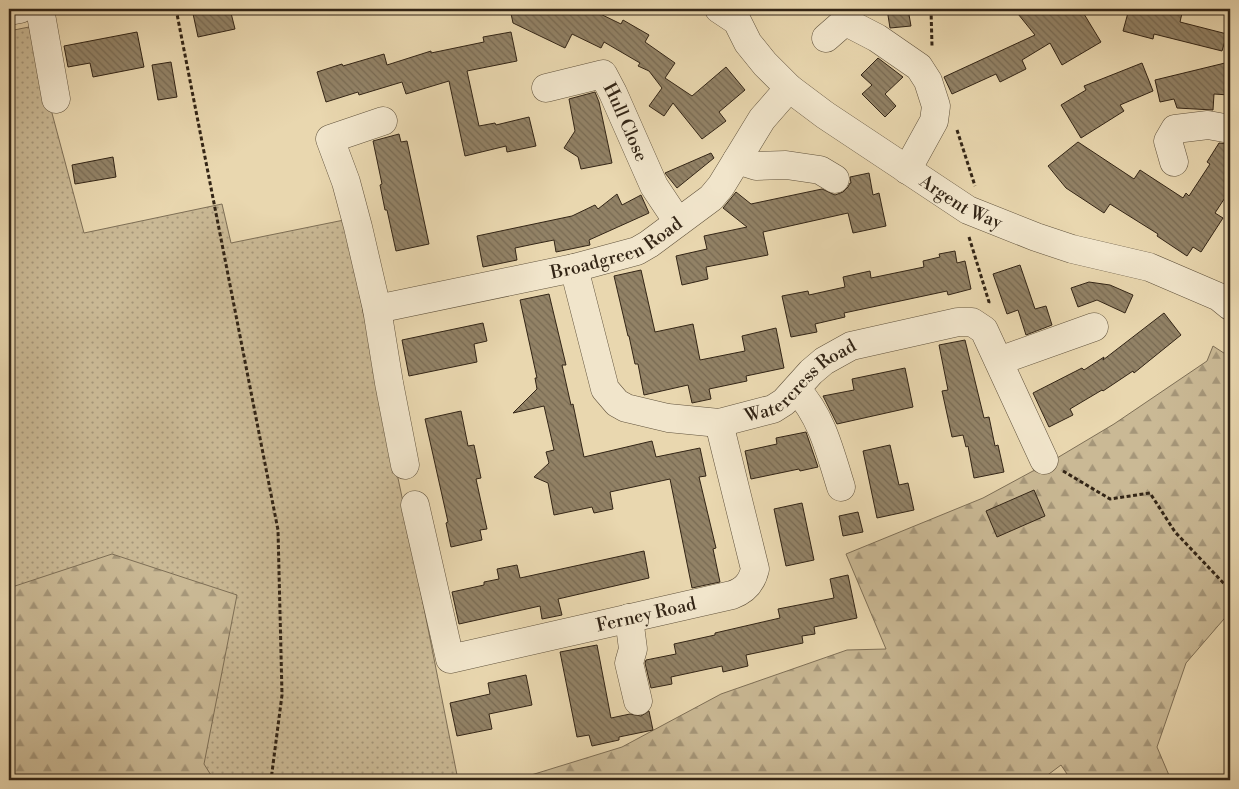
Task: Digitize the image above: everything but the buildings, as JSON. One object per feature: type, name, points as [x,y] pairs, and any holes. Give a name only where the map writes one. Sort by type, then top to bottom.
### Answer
[{"type":"street","points":[[9,11],[20,9]]},
{"type":"street","points":[[40,9],[56,99]]},
{"type":"street","name":"Argent Way","points":[[731,13],[748,43],[765,64],[790,88],[825,115],[968,210],[1072,249],[1149,267],[1226,295]]},
{"type":"street","points":[[826,38],[842,24],[850,24],[877,38],[919,67],[928,81],[936,106],[934,121],[907,170]]},
{"type":"street","name":"Hull Close","points":[[546,88],[602,74],[613,93],[654,186],[678,222]]},
{"type":"street","name":"Broadgreen Road","points":[[378,309],[574,268],[637,251],[711,198],[721,186],[762,119],[790,88]]},
{"type":"street","points":[[383,120],[330,139],[348,191],[378,309],[389,383],[405,466]]},
{"type":"street","points":[[1174,162],[1168,141],[1175,129],[1208,125],[1230,129]]},
{"type":"street","points":[[737,160],[756,166],[786,166],[820,170],[835,178]]},
{"type":"street","name":"Watercress Road","points":[[574,268],[605,389],[610,397],[617,403],[634,410],[689,422],[719,423],[773,409],[784,402],[824,360],[851,346],[958,322],[972,322],[984,330]]},
{"type":"street","points":[[999,361],[1094,327]]},
{"type":"street","points":[[984,330],[1044,460]]},
{"type":"street","points":[[796,390],[807,401],[823,429],[841,487]]},
{"type":"street","name":"Ferney Road","points":[[415,504],[450,658],[732,595],[744,588],[753,578],[755,569],[719,423]]},
{"type":"street","points":[[629,618],[634,649],[629,663],[638,701]]},
{"type":"path","points":[[176,9],[278,530],[282,695],[271,780]]},
{"type":"path","points":[[919,67],[932,50],[931,9]]},
{"type":"path","points":[[956,126],[976,189],[968,210],[966,226],[989,302],[984,330]]},
{"type":"path","points":[[1044,460],[1110,498],[1150,493],[1175,532],[1230,590]]},
{"type":"green space","points":[[29,27],[84,233],[222,204],[231,243],[344,220],[403,502],[458,780],[9,780],[9,31]]},
{"type":"green space","points":[[1213,346],[1230,357],[1230,612],[1186,663],[1157,747],[1171,780],[1071,780],[1061,765],[1041,780],[515,780],[622,747],[721,694],[847,650],[886,649],[846,554],[983,498],[1057,458],[1114,424],[1207,361]]},
{"type":"green space","points":[[112,554],[237,595],[204,764],[214,780],[9,780],[9,588]]}]
